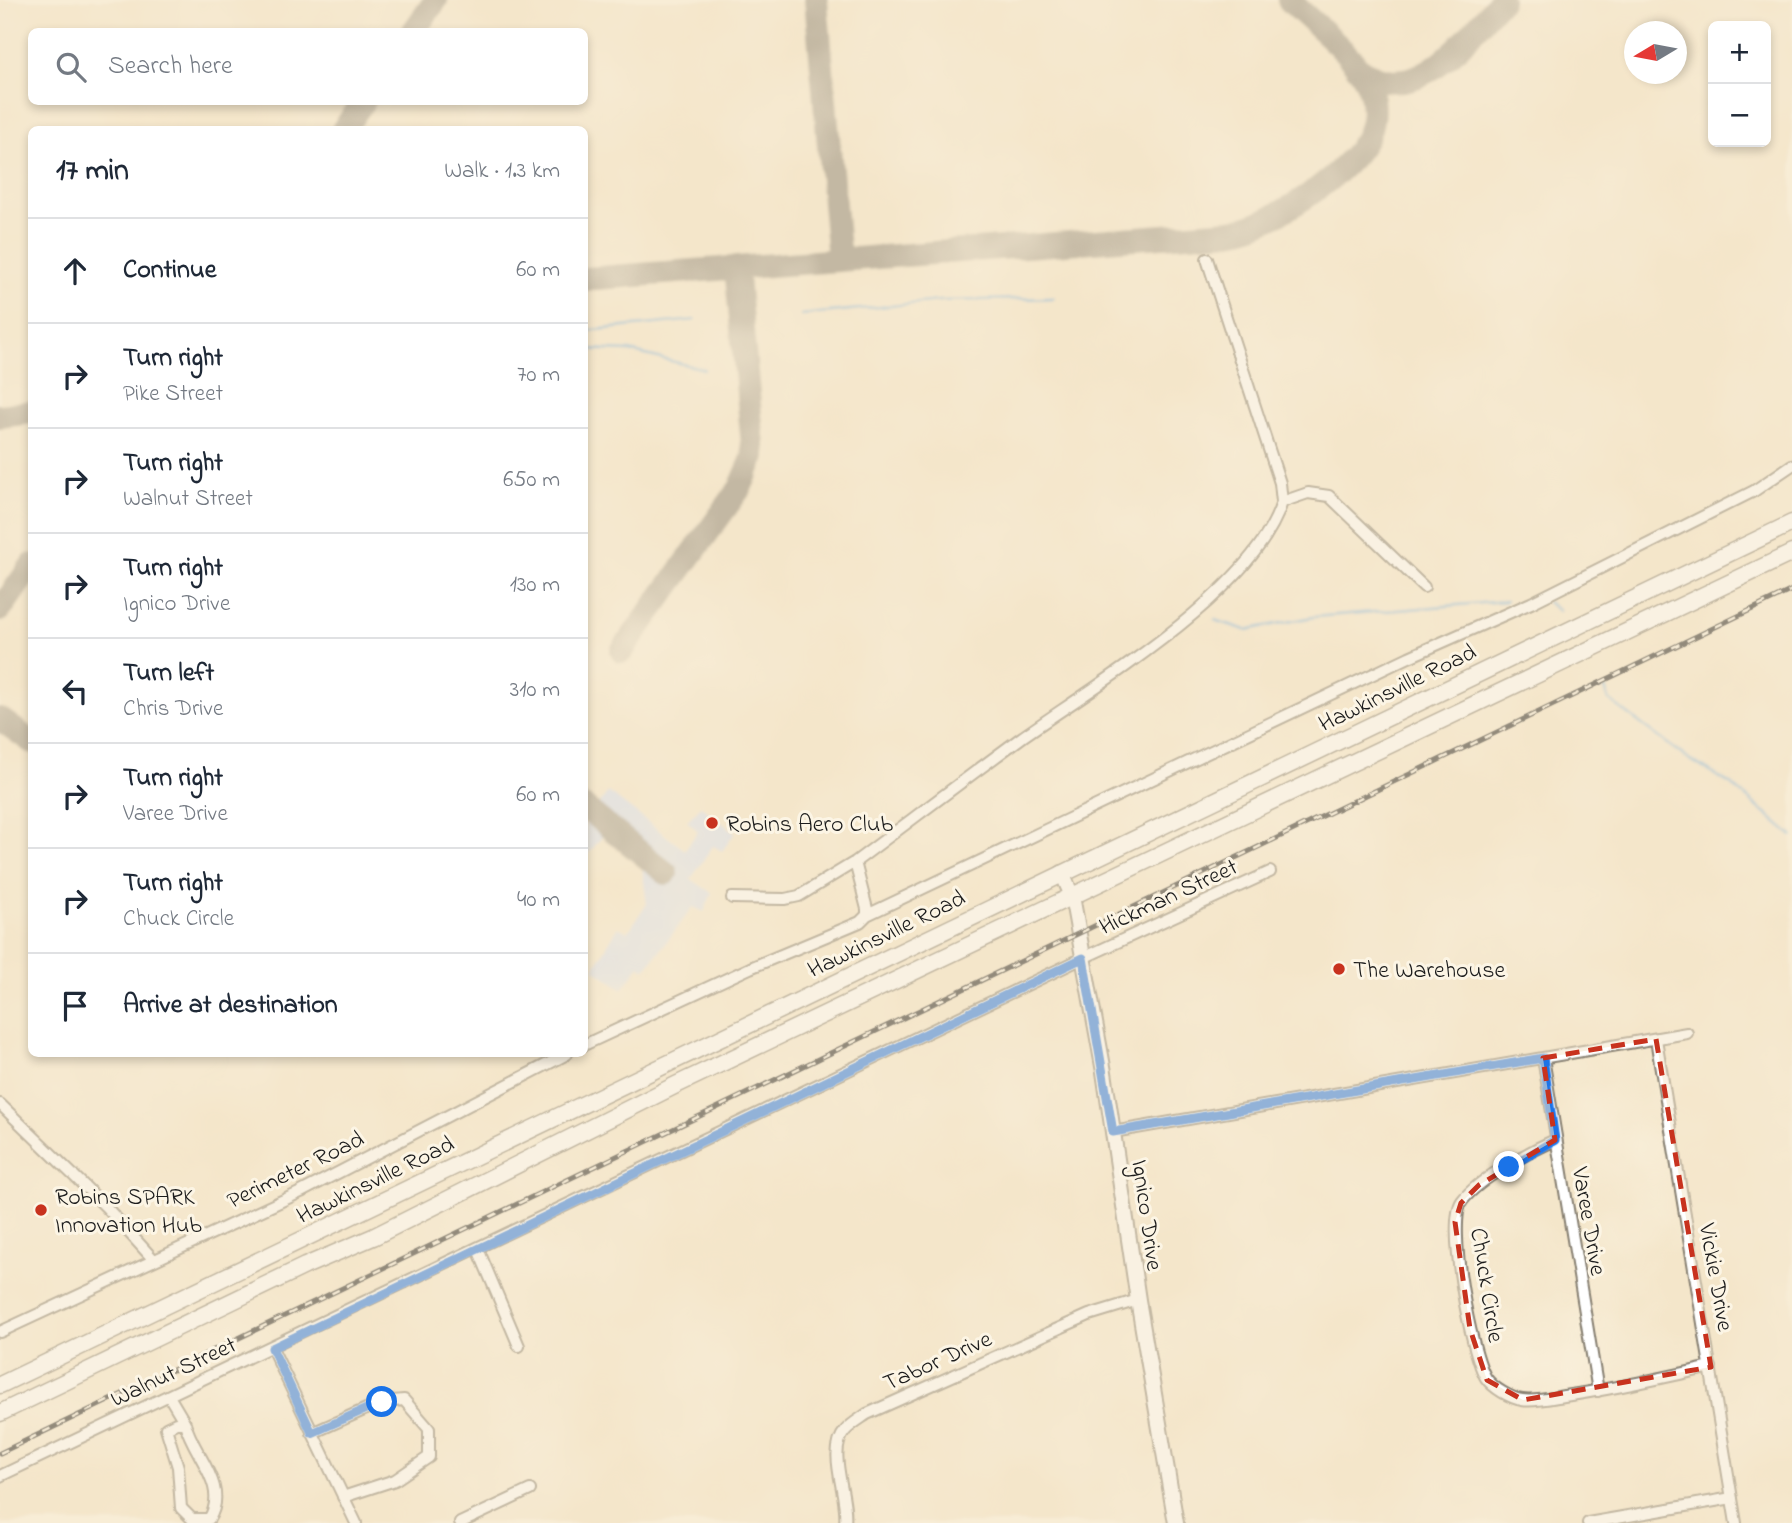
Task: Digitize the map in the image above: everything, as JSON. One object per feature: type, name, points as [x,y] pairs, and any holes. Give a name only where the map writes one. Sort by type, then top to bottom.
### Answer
[{"type":"main road","points":[[1786,526],[1785,517],[1792,513]]},
{"type":"main road","name":"Hawkinsville Road","points":[[0,1385],[1786,526]]},
{"type":"main road","name":"Hawkinsville Road","points":[[0,1413],[305,1266],[373,1237],[676,1085],[1792,553]]},
{"type":"street","points":[[732,898],[785,899],[800,896],[855,862],[1202,609],[1256,548],[1272,526],[1282,502],[1280,482],[1207,259]]},
{"type":"street","points":[[588,1043],[750,968],[860,922],[867,915],[1398,663],[1531,603],[1754,491],[1792,465]]},
{"type":"street","points":[[1282,502],[1308,493],[1329,496],[1424,587]]},
{"type":"street","points":[[855,862],[867,915]]},
{"type":"street","name":"Hickman Street","points":[[1083,958],[1270,872]]},
{"type":"street","name":"Ignico Drive","points":[[1062,873],[1072,896],[1083,958],[1176,1523]]},
{"type":"street","name":"Walnut Street","points":[[0,1476],[1083,958]]},
{"type":"street","points":[[1113,1132],[1687,1032]]},
{"type":"street","name":"Vickie Drive","points":[[1656,1039],[1736,1523]]},
{"type":"street","name":"Perimeter Road","points":[[0,1332],[301,1192],[561,1057]]},
{"type":"street","name":"Varee Drive","points":[[1543,1058],[1598,1391]]},
{"type":"street","points":[[0,1104],[106,1207],[154,1260]]},
{"type":"street","name":"Chuck Circle","points":[[1555,1140],[1536,1148],[1479,1185],[1461,1203],[1455,1222],[1470,1329],[1487,1380],[1504,1393],[1523,1400],[1598,1391],[1711,1367]]},
{"type":"street","points":[[478,1249],[519,1346]]},
{"type":"street","name":"Tabor Drive","points":[[845,1523],[847,1512],[837,1447],[844,1432],[867,1414],[1088,1315],[1138,1300]]},
{"type":"street","points":[[272,1348],[356,1523]]},
{"type":"street","points":[[169,1396],[185,1423],[217,1495],[215,1510],[209,1519],[192,1519],[181,1508],[178,1498],[178,1467],[166,1428],[176,1423],[185,1423]]},
{"type":"street","points":[[312,1433],[382,1402],[404,1400],[429,1429],[429,1457],[395,1480],[343,1497]]},
{"type":"street","points":[[460,1523],[530,1490]]},
{"type":"street","points":[[1588,1523],[1732,1499]]},
{"type":"highlighted area","points":[[1656,1039],[1711,1367],[1523,1400],[1487,1380],[1470,1329],[1455,1222],[1461,1203],[1479,1185],[1555,1140],[1543,1058]]},
{"type":"shaded area","points":[[608,792],[685,850],[698,831],[687,821],[701,806],[735,833],[722,851],[713,846],[691,879],[712,893],[704,912],[693,907],[645,970],[640,965],[623,989],[594,969],[618,927],[628,932],[647,904],[642,867],[602,837],[588,854],[588,818]]},
{"type":"waterway","points":[[801,315],[939,301],[1054,298]]},
{"type":"waterway","points":[[588,331],[695,320]]},
{"type":"waterway","points":[[588,349],[629,351],[704,369]]},
{"type":"waterway","points":[[1215,620],[1246,630],[1313,617],[1506,601]]},
{"type":"waterway","points":[[1547,602],[1559,611]]},
{"type":"waterway","points":[[1605,688],[1609,700],[1684,756],[1732,785],[1792,836]]},
{"type":"taxiway","points":[[416,28],[436,0]]},
{"type":"taxiway","points":[[816,0],[839,260]]},
{"type":"taxiway","points":[[588,279],[1230,231],[1247,227],[1287,209],[1328,181],[1359,149],[1370,128],[1372,105],[1369,87],[1363,76],[1333,41],[1289,0]]},
{"type":"taxiway","points":[[1357,67],[1379,78],[1400,81],[1420,75],[1438,65],[1455,50],[1501,0]]},
{"type":"taxiway","points":[[346,126],[361,105]]},
{"type":"taxiway","points":[[622,651],[740,488],[754,456],[736,267]]},
{"type":"taxiway","points":[[0,416],[28,412]]},
{"type":"taxiway","points":[[0,610],[28,571]]},
{"type":"taxiway","points":[[0,719],[28,739]]},
{"type":"taxiway","points":[[588,810],[666,873]]},
{"type":"railway","points":[[0,1453],[1792,590]]},
{"type":"place","name":"Robins Aero Club","points":[[712,823]]},
{"type":"place","name":"The Warehouse","points":[[1339,969]]},
{"type":"place","name":"Robins SPARK Innovation Hub","points":[[41,1210]]},
{"type":"route","points":[[382,1402],[312,1433],[272,1348],[1083,958],[1113,1132],[1543,1058],[1555,1140],[1536,1148],[1509,1167]]}]
